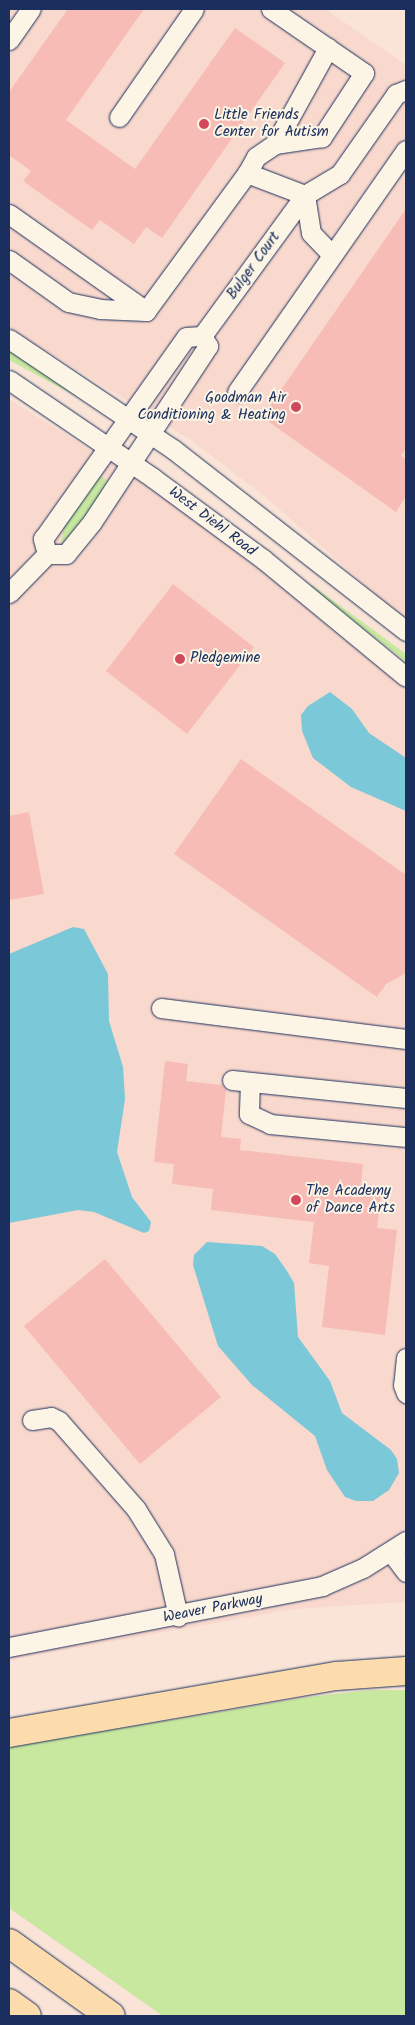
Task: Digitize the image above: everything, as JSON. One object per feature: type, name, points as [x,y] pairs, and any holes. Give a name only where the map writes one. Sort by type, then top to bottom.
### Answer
[{"type":"highway","points":[[9,1733],[337,1676],[406,1670]]},
{"type":"highway","points":[[9,1944],[111,2016]]},
{"type":"highway","points":[[9,2003],[27,2016]]},
{"type":"street","points":[[9,40],[31,9]]},
{"type":"street","points":[[119,117],[194,9]]},
{"type":"street","points":[[146,311],[247,173],[256,157],[275,144],[322,137],[364,73],[271,9]]},
{"type":"street","points":[[275,144],[328,48]]},
{"type":"street","points":[[305,195],[340,174],[396,94],[406,90]]},
{"type":"street","points":[[237,392],[406,150]]},
{"type":"street","points":[[247,173],[305,195]]},
{"type":"street","points":[[305,195],[312,233],[332,255]]},
{"type":"street","name":"Bulger Court","points":[[202,336],[305,195]]},
{"type":"street","points":[[9,214],[146,311]]},
{"type":"street","points":[[9,260],[68,302],[100,309],[146,311]]},
{"type":"street","points":[[9,593],[47,554],[66,554],[79,541],[208,346],[202,336],[186,338],[108,446],[42,539],[47,554]]},
{"type":"street","points":[[9,339],[150,434],[406,631]]},
{"type":"street","name":"West Diehl Road","points":[[9,380],[131,462],[263,559],[406,677]]},
{"type":"street","points":[[161,1008],[406,1038]]},
{"type":"street","points":[[406,1098],[241,1081],[249,1114],[270,1124],[406,1137]]},
{"type":"street","points":[[406,1358],[403,1385],[406,1393]]},
{"type":"street","points":[[32,1420],[51,1417],[60,1421],[136,1509],[164,1554],[178,1616]]},
{"type":"street","points":[[399,1547],[406,1572]]},
{"type":"street","name":"Weaver Parkway","points":[[9,1647],[178,1616],[322,1586],[399,1547]]},
{"type":"shaded area","points":[[9,9],[325,9],[406,65],[406,621],[268,499],[191,440],[9,328]]},
{"type":"shaded area","points":[[9,399],[161,494],[262,569],[406,689],[406,1602],[293,1609],[9,1660]]},
{"type":"green space","points":[[9,348],[96,407],[9,360]]},
{"type":"green space","points":[[101,476],[107,480],[96,502],[61,547],[64,525]]},
{"type":"green space","points":[[312,585],[406,654],[406,662],[311,587]]},
{"type":"green space","points":[[370,1690],[406,1690],[406,2016],[163,2016],[9,1908],[9,1747],[308,1697]]},
{"type":"water","points":[[330,692],[352,709],[369,733],[406,758],[406,811],[351,787],[313,758],[302,731],[301,715],[308,706]]},
{"type":"water","points":[[73,927],[84,929],[108,974],[109,1021],[123,1067],[125,1099],[117,1152],[132,1197],[151,1222],[149,1231],[144,1233],[94,1212],[78,1210],[9,1223],[9,954]]},
{"type":"water","points":[[207,1242],[262,1246],[275,1254],[287,1271],[294,1283],[298,1337],[330,1381],[342,1413],[391,1450],[397,1459],[399,1473],[389,1490],[373,1501],[356,1501],[345,1497],[327,1470],[315,1436],[252,1385],[218,1346],[193,1265],[194,1255]]},
{"type":"building","name":"Little Friends Center for Autism","points":[[68,9],[144,9],[66,120],[135,169],[235,28],[285,63],[162,238],[146,227],[134,244],[100,220],[92,230],[23,181],[31,171],[9,155],[9,92]]},
{"type":"building","points":[[406,209],[406,448],[401,456],[406,459],[406,496],[396,512],[269,422],[265,413]]},
{"type":"building","name":"Pledgemine","points":[[173,584],[254,647],[187,734],[106,671]]},
{"type":"building","points":[[241,759],[406,875],[406,973],[386,984],[377,997],[174,854]]},
{"type":"building","points":[[29,812],[44,894],[9,900],[9,816]]},
{"type":"building","name":"The Academy of Dance Arts","points":[[165,1061],[188,1064],[186,1081],[222,1085],[226,1090],[221,1137],[241,1139],[240,1150],[363,1164],[361,1184],[382,1187],[377,1228],[397,1230],[385,1335],[322,1327],[329,1266],[309,1263],[314,1222],[211,1210],[213,1189],[172,1184],[174,1164],[154,1162]]},
{"type":"building","points":[[105,1259],[221,1397],[140,1464],[24,1326]]},
{"type":"place","name":"Little Friends Center for Autism","points":[[204,124]]},
{"type":"place","name":"Goodman Air Conditioning & Heating","points":[[296,407]]},
{"type":"place","name":"Pledgemine","points":[[180,659]]},
{"type":"place","name":"The Academy of Dance Arts","points":[[296,1200]]}]
